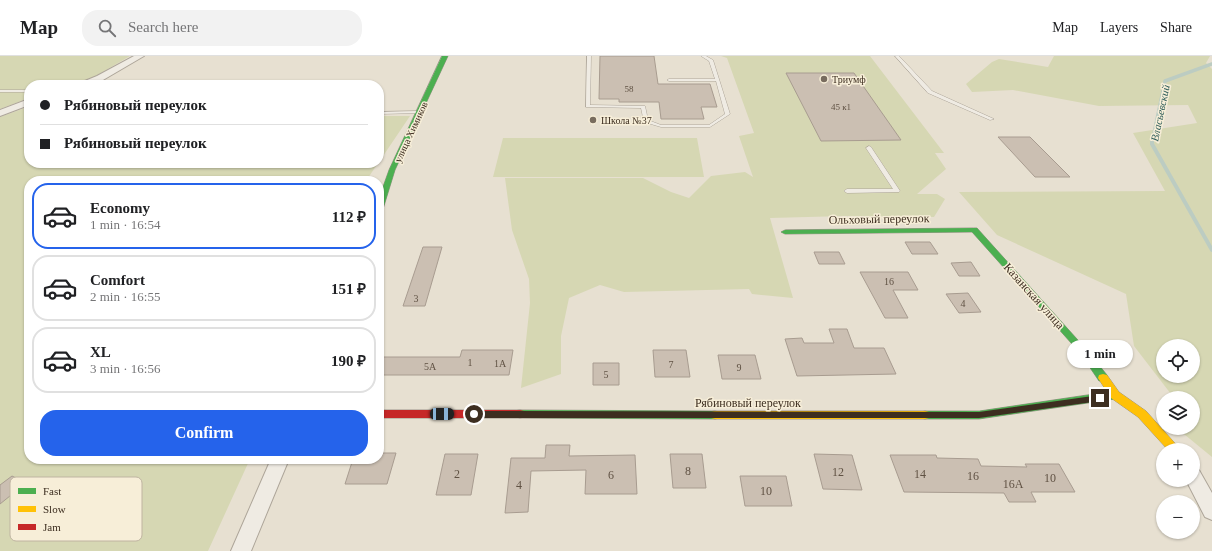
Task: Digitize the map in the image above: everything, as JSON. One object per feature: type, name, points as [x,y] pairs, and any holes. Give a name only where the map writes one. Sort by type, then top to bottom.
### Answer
[{"type":"street","points":[[94,80],[140,56]]},
{"type":"street","name":"улица Химиков","points":[[384,194],[392,170],[445,56]]},
{"type":"street","points":[[0,113],[24,104]]},
{"type":"street","name":"Ольховый переулок","points":[[784,232],[974,230]]},
{"type":"street","name":"Казанская улица","points":[[974,230],[1083,351],[1116,395],[1142,414],[1169,443]]},
{"type":"street","name":"Рябиновый переулок","points":[[384,414],[979,415],[1116,395]]},
{"type":"street","points":[[241,551],[278,464]]},
{"type":"street","points":[[1200,487],[1212,510]]},
{"type":"lane","points":[[589,56],[588,106],[643,107],[646,121],[661,126],[710,126],[728,114],[718,80],[710,60],[703,56]]},
{"type":"lane","points":[[897,56],[930,92],[992,119]]},
{"type":"lane","points":[[669,80],[718,80]]},
{"type":"lane","points":[[0,91],[24,91]]},
{"type":"lane","points":[[384,113],[420,112]]},
{"type":"lane","points":[[847,191],[897,191],[868,148]]},
{"type":"green space","points":[[0,56],[130,56],[94,77],[85,80],[24,80],[24,100],[0,109]]},
{"type":"green space","points":[[721,56],[870,56],[944,153],[935,153],[946,169],[917,194],[937,194],[945,199],[934,217],[845,216],[770,218],[793,298],[752,294],[749,289],[624,292],[600,285],[569,298],[561,336],[561,374],[521,388],[530,303],[529,279],[512,230],[505,178],[643,178],[671,192],[689,198],[711,176],[745,172],[753,177],[739,136],[754,133],[727,58]]},
{"type":"green space","points":[[1054,56],[1210,56],[1206,63],[1212,69],[1212,457],[1200,447],[1200,443],[1195,443],[1185,435],[1200,435],[1200,391],[1169,391],[1162,383],[1200,383],[1200,339],[1156,339],[1156,375],[1134,346],[1126,294],[997,235],[959,192],[1165,191],[1133,133],[1197,123],[1188,105],[1099,106],[1013,90],[972,92],[966,84],[992,62],[999,59],[1048,67]]},
{"type":"green space","points":[[24,108],[24,168],[375,168],[369,176],[24,176],[24,464],[248,464],[208,551],[0,551],[0,117]]},
{"type":"green space","points":[[384,116],[410,116],[384,155]]},
{"type":"green space","points":[[503,138],[697,138],[704,177],[493,177]]},
{"type":"building","points":[[600,56],[654,56],[658,84],[710,84],[717,107],[701,107],[704,119],[661,119],[659,102],[619,102],[619,99],[599,99]]},
{"type":"building","points":[[786,73],[854,73],[901,140],[821,141]]},
{"type":"building","points":[[998,137],[1030,137],[1070,177],[1035,177]]},
{"type":"building","points":[[905,242],[930,242],[938,254],[912,254]]},
{"type":"building","points":[[423,247],[442,247],[425,306],[403,306]]},
{"type":"building","points":[[814,252],[839,252],[845,264],[819,264]]},
{"type":"building","points":[[971,262],[980,276],[959,276],[951,263]]},
{"type":"building","points":[[860,272],[908,272],[918,290],[893,290],[908,318],[885,318]]},
{"type":"building","points":[[968,293],[981,312],[959,313],[946,294]]},
{"type":"building","points":[[829,329],[847,329],[854,348],[884,348],[896,374],[797,376],[785,339],[802,338],[804,343],[834,343]]},
{"type":"building","points":[[462,350],[513,350],[509,375],[384,375],[384,357],[460,357]]},
{"type":"building","points":[[653,350],[686,350],[690,377],[655,377]]},
{"type":"building","points":[[718,355],[755,355],[761,379],[722,379]]},
{"type":"building","points":[[593,363],[619,363],[619,385],[593,385]]},
{"type":"building","points":[[546,445],[570,445],[569,456],[635,455],[637,494],[585,494],[586,470],[531,471],[528,512],[505,513],[511,458],[545,458]]},
{"type":"building","points":[[384,453],[396,453],[387,484],[345,484],[351,464],[384,464]]},
{"type":"building","points":[[445,454],[478,454],[471,495],[436,495]]},
{"type":"building","points":[[670,454],[702,454],[706,488],[673,488]]},
{"type":"building","points":[[814,454],[852,455],[862,490],[823,489]]},
{"type":"building","points":[[890,455],[936,455],[937,458],[978,459],[981,466],[1027,467],[1025,464],[1059,464],[1075,492],[1031,492],[1036,502],[1009,502],[1004,493],[904,492]]},
{"type":"building","points":[[740,476],[786,476],[792,506],[745,506]]},
{"type":"building","points":[[10,478],[10,496],[0,504],[0,485]]},
{"type":"waterway","name":"Власьевский","points":[[1152,143],[1165,81],[1212,64]]},
{"type":"waterway","name":"Власьевский","points":[[1152,143],[1212,250]]},
{"type":"traffic: fast","points":[[384,194],[392,170],[445,56]]},
{"type":"traffic: fast","points":[[785,232],[974,230],[1083,351],[1103,378]]},
{"type":"traffic: fast","points":[[925,415],[979,415],[1115,395]]},
{"type":"traffic: fast","points":[[520,414],[715,415]]},
{"type":"traffic: slow","points":[[1103,378],[1115,395],[1142,414],[1169,443]]},
{"type":"traffic: slow","points":[[715,415],[925,415]]},
{"type":"traffic: jam","points":[[384,414],[520,414]]},
{"type":"place","name":"Триумф","points":[[824,79]]},
{"type":"place","name":"Школа №37","points":[[593,120]]},
{"type":"route","points":[[474,414],[979,415],[1100,398]]}]
